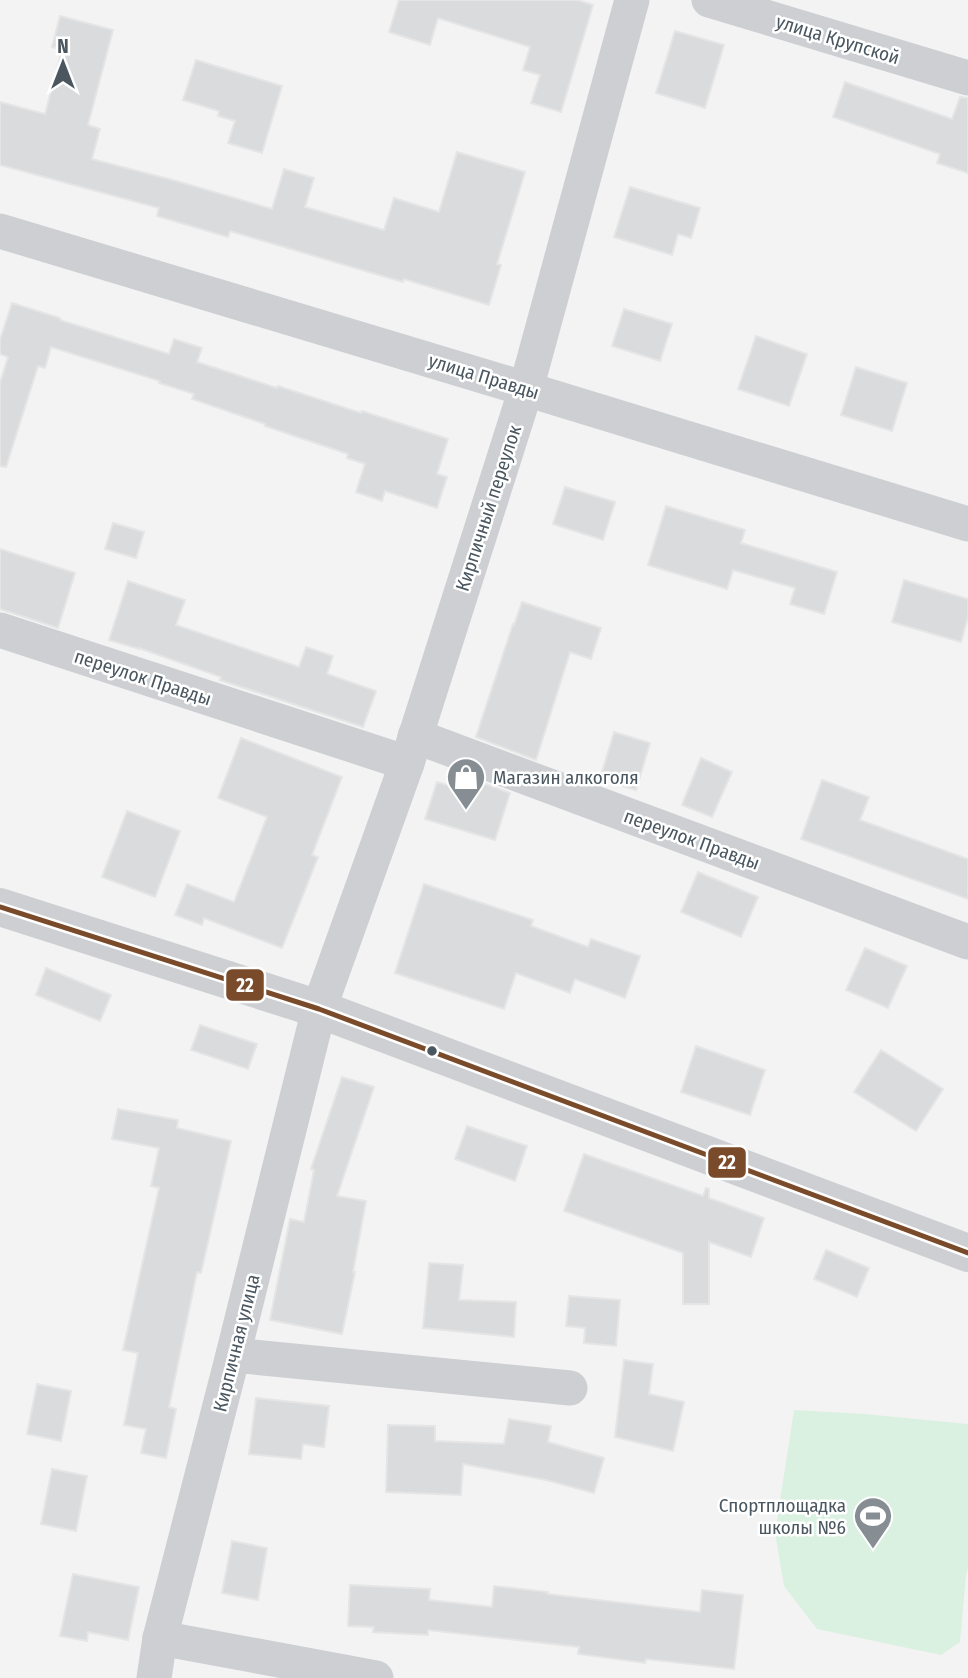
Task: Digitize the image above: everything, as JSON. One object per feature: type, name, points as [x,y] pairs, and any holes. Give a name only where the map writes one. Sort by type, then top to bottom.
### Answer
[{"type":"street","name":"Кирпичный переулок","points":[[319,1009],[411,750],[526,389],[632,0]]},
{"type":"street","name":"улица Крупской","points":[[709,0],[968,78]]},
{"type":"street","name":"улица Правды","points":[[0,231],[968,524]]},
{"type":"street","name":"переулок Правды","points":[[0,631],[411,750],[968,942]]},
{"type":"street","points":[[0,907],[319,1009],[968,1253]]},
{"type":"street","name":"Кирпичная улица","points":[[154,1678],[160,1638],[319,1009]]},
{"type":"street","points":[[233,1355],[570,1388]]},
{"type":"street","points":[[160,1638],[376,1678]]},
{"type":"green space","name":"Спортплощадка школы №6","points":[[794,1410],[968,1424],[968,1568],[960,1642],[941,1655],[817,1629],[784,1586],[775,1533]]},
{"type":"building","points":[[399,0],[578,0],[593,5],[561,112],[531,103],[540,75],[523,70],[530,47],[438,18],[430,45],[389,32]]},
{"type":"building","points":[[60,16],[113,30],[88,125],[100,129],[92,159],[272,209],[284,169],[314,178],[305,207],[384,230],[394,198],[439,212],[457,152],[525,172],[497,264],[501,265],[489,305],[230,231],[228,237],[157,216],[159,208],[0,165],[0,102],[45,114],[62,50],[52,47]]},
{"type":"building","points":[[675,31],[724,45],[705,108],[656,93]]},
{"type":"building","points":[[196,60],[282,86],[262,153],[228,143],[235,121],[218,116],[219,111],[183,100]]},
{"type":"building","points":[[845,82],[952,119],[960,97],[968,98],[968,173],[937,163],[940,154],[833,117]]},
{"type":"building","points":[[630,187],[700,208],[691,238],[678,234],[672,255],[614,237]]},
{"type":"building","points":[[12,303],[169,354],[174,339],[202,348],[197,362],[448,439],[437,474],[447,477],[437,508],[385,491],[382,501],[356,492],[365,464],[347,458],[348,454],[192,399],[194,394],[159,383],[160,381],[51,347],[45,368],[38,366],[6,467],[0,466],[0,383],[8,357],[0,354],[0,340]]},
{"type":"building","points":[[624,309],[672,324],[660,361],[612,346]]},
{"type":"building","points":[[756,336],[807,354],[789,406],[738,389]]},
{"type":"building","points":[[856,367],[907,383],[892,431],[841,415]]},
{"type":"building","points":[[565,487],[615,502],[603,540],[553,524]]},
{"type":"building","points":[[666,506],[745,530],[741,543],[837,572],[824,614],[790,604],[795,588],[733,570],[727,589],[648,565]]},
{"type":"building","points":[[113,523],[144,532],[136,558],[105,549]]},
{"type":"building","points":[[0,549],[75,573],[58,628],[0,609]]},
{"type":"building","points":[[904,580],[968,599],[968,617],[961,642],[892,622]]},
{"type":"building","points":[[128,581],[185,600],[176,625],[299,667],[306,647],[333,656],[327,674],[376,691],[363,727],[220,680],[221,677],[139,648],[109,640]]},
{"type":"building","points":[[522,602],[601,628],[591,659],[570,652],[536,760],[476,737]]},
{"type":"building","points":[[614,732],[650,743],[636,790],[600,779]]},
{"type":"building","points":[[241,738],[342,777],[312,855],[318,857],[282,948],[204,918],[202,925],[175,915],[187,884],[234,902],[267,817],[218,798]]},
{"type":"building","points":[[701,758],[732,772],[712,817],[682,805]]},
{"type":"building","name":"Магазин алкоголя","points":[[464,776],[510,793],[495,840],[425,819],[437,782],[460,789]]},
{"type":"building","points":[[822,780],[869,797],[860,820],[968,859],[968,899],[801,839]]},
{"type":"building","points":[[127,811],[180,831],[155,897],[102,877]]},
{"type":"building","points":[[698,872],[758,897],[741,937],[681,912]]},
{"type":"building","points":[[424,884],[533,920],[531,926],[588,947],[591,939],[640,956],[625,998],[575,979],[570,993],[516,973],[504,1009],[395,973]]},
{"type":"building","points":[[865,948],[907,966],[888,1008],[846,990]]},
{"type":"building","points":[[46,968],[111,995],[100,1021],[36,995]]},
{"type":"building","points":[[200,1025],[257,1044],[248,1069],[191,1050]]},
{"type":"building","points":[[696,1046],[765,1070],[750,1115],[681,1092]]},
{"type":"building","points":[[881,1050],[943,1089],[916,1131],[854,1092]]},
{"type":"building","points":[[342,1077],[374,1087],[337,1196],[366,1201],[342,1334],[270,1320],[290,1219],[304,1222],[314,1170],[311,1169]]},
{"type":"building","points":[[118,1109],[178,1120],[177,1128],[231,1141],[201,1273],[197,1272],[169,1407],[176,1409],[166,1458],[141,1453],[146,1429],[124,1425],[138,1353],[123,1350],[159,1188],[151,1186],[159,1148],[112,1139]]},
{"type":"building","points":[[467,1126],[527,1146],[515,1181],[455,1159]]},
{"type":"building","points":[[584,1154],[703,1196],[706,1188],[709,1189],[709,1198],[764,1218],[751,1257],[709,1242],[709,1304],[683,1304],[683,1253],[564,1211]]},
{"type":"building","points":[[826,1250],[869,1268],[857,1297],[814,1279]]},
{"type":"building","points":[[429,1263],[463,1265],[459,1300],[516,1302],[514,1337],[423,1328]]},
{"type":"building","points":[[569,1296],[620,1300],[616,1346],[584,1343],[585,1328],[566,1326]]},
{"type":"building","points":[[624,1360],[653,1364],[649,1394],[684,1402],[673,1451],[615,1437]]},
{"type":"building","points":[[37,1384],[71,1391],[61,1441],[27,1434]]},
{"type":"building","points":[[256,1398],[329,1406],[324,1447],[303,1444],[301,1459],[249,1454]]},
{"type":"building","points":[[509,1419],[551,1426],[548,1442],[604,1458],[594,1493],[546,1480],[463,1464],[461,1495],[386,1492],[388,1425],[435,1426],[435,1441],[504,1444]]},
{"type":"building","points":[[52,1469],[87,1476],[76,1531],[41,1524]]},
{"type":"building","points":[[232,1541],[267,1548],[258,1600],[222,1593]]},
{"type":"building","points":[[73,1574],[139,1587],[128,1640],[88,1632],[87,1641],[60,1636]]},
{"type":"building","points":[[350,1585],[430,1589],[429,1600],[492,1607],[494,1586],[700,1612],[702,1590],[743,1595],[734,1669],[646,1659],[645,1663],[578,1654],[579,1647],[428,1630],[428,1635],[373,1632],[374,1627],[348,1626]]},
{"type":"transit line","name":"22","points":[[0,907],[319,1009],[968,1253]]},
{"type":"place","name":"Магазин алкоголя","points":[[466,811]]},
{"type":"place","name":"Спортплощадка школы №6","points":[[873,1550]]}]
